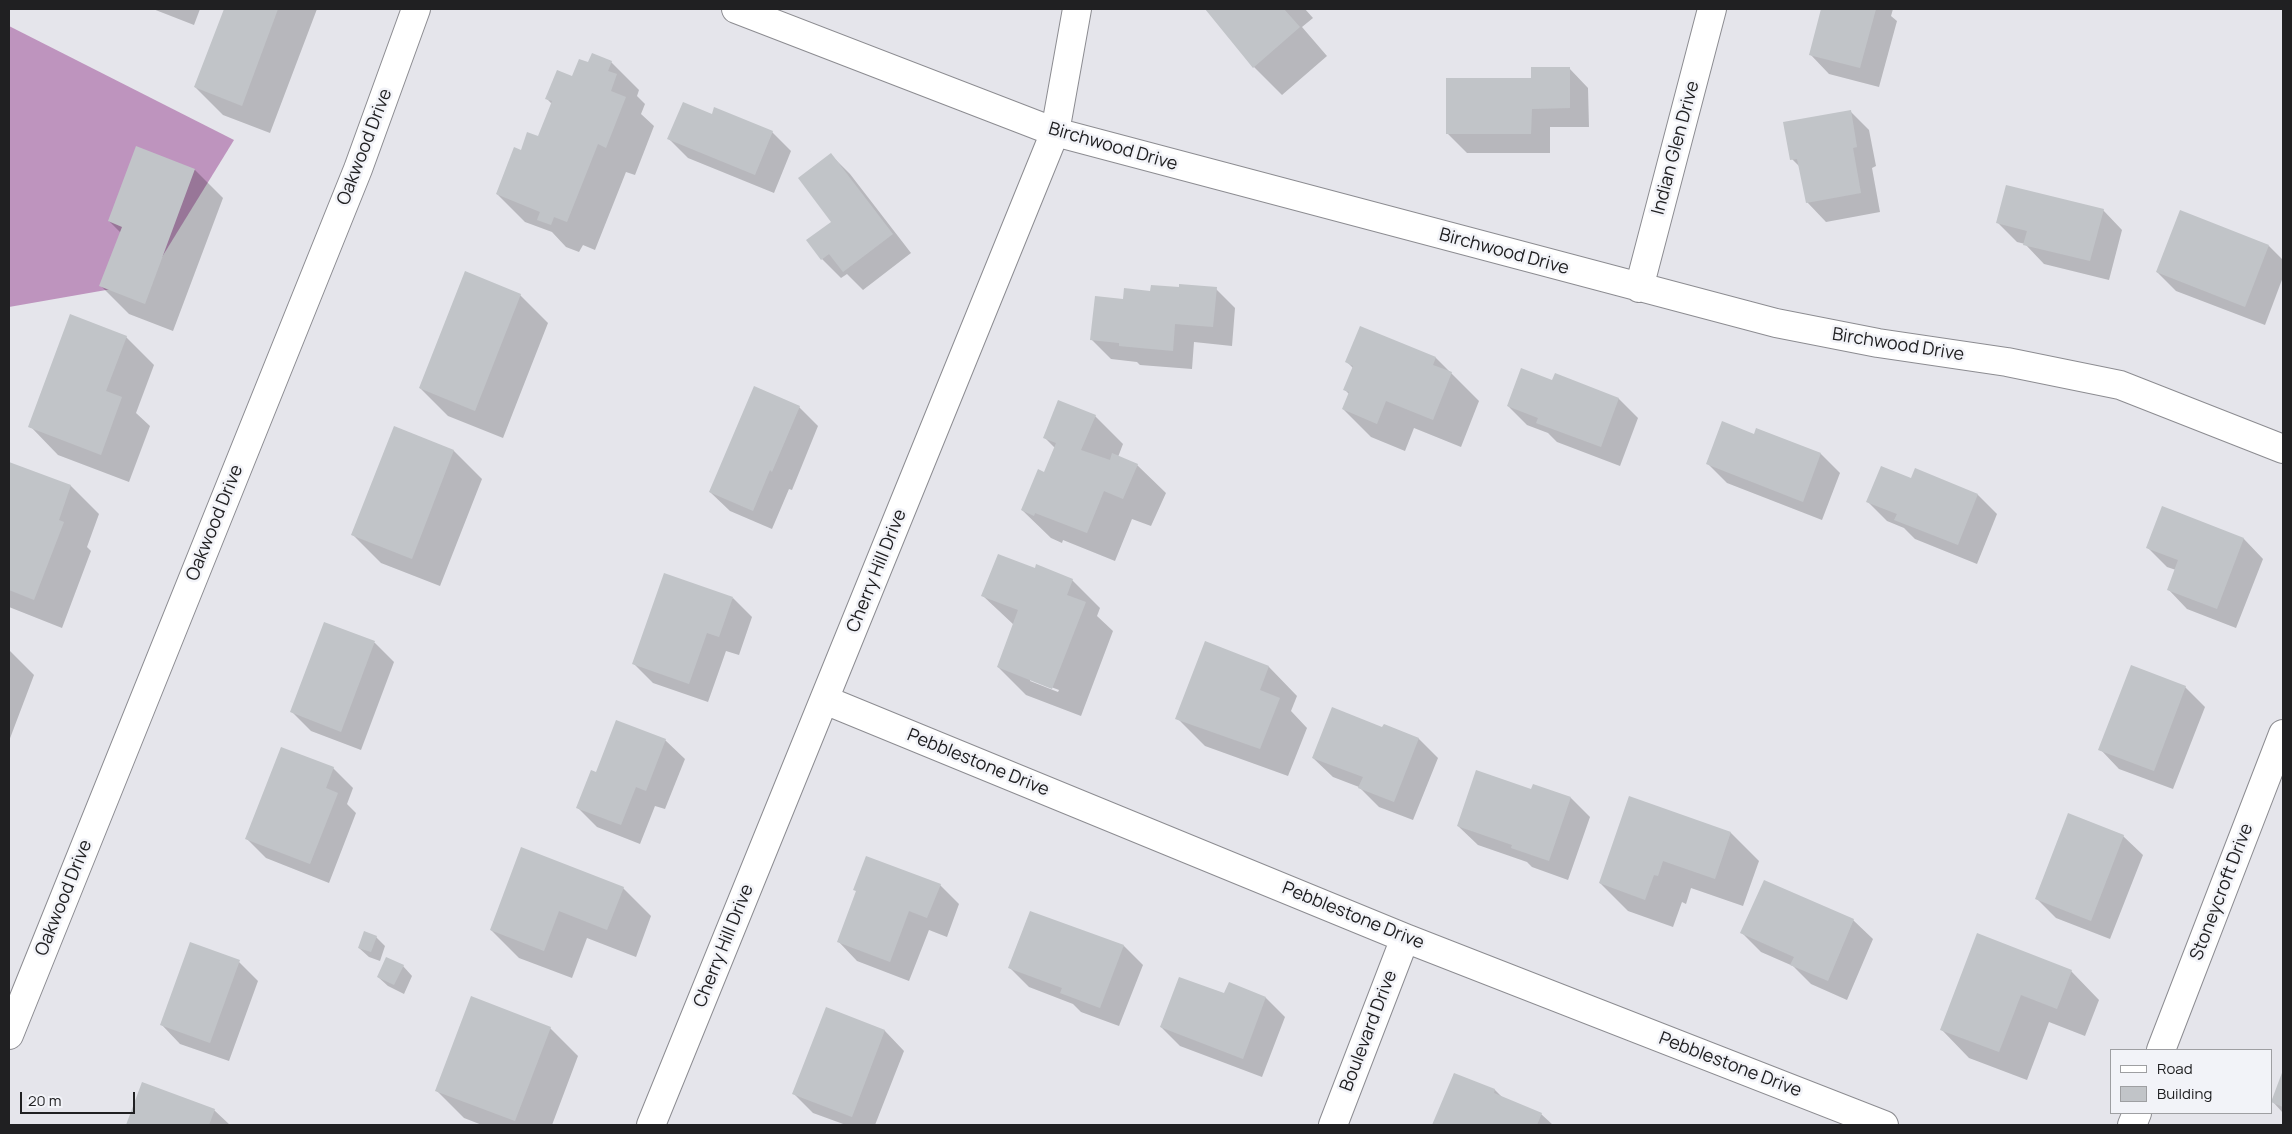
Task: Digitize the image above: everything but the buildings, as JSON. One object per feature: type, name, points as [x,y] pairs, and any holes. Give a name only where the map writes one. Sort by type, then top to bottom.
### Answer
[{"type":"street","name":"Oakwood Drive","points":[[9,1035],[358,169],[416,9]]},
{"type":"street","name":"Birchwood Drive","points":[[736,9],[1055,132],[1639,288],[1786,325],[1878,343],[2007,362],[2120,385],[2283,450]]},
{"type":"street","name":"Cherry Hill Drive","points":[[651,1125],[1055,132],[1078,9]]},
{"type":"street","name":"Indian Glen Drive","points":[[1639,288],[1712,9]]},
{"type":"street","name":"Pebblestone Drive","points":[[825,700],[1405,938],[1884,1125]]},
{"type":"street","name":"Stoneycroft Drive","points":[[2161,1049],[2283,734]]},
{"type":"street","name":"Boulevard Drive","points":[[1333,1125],[1405,938]]},
{"type":"shaded area","points":[[9,26],[234,140],[146,283],[9,307]]}]
